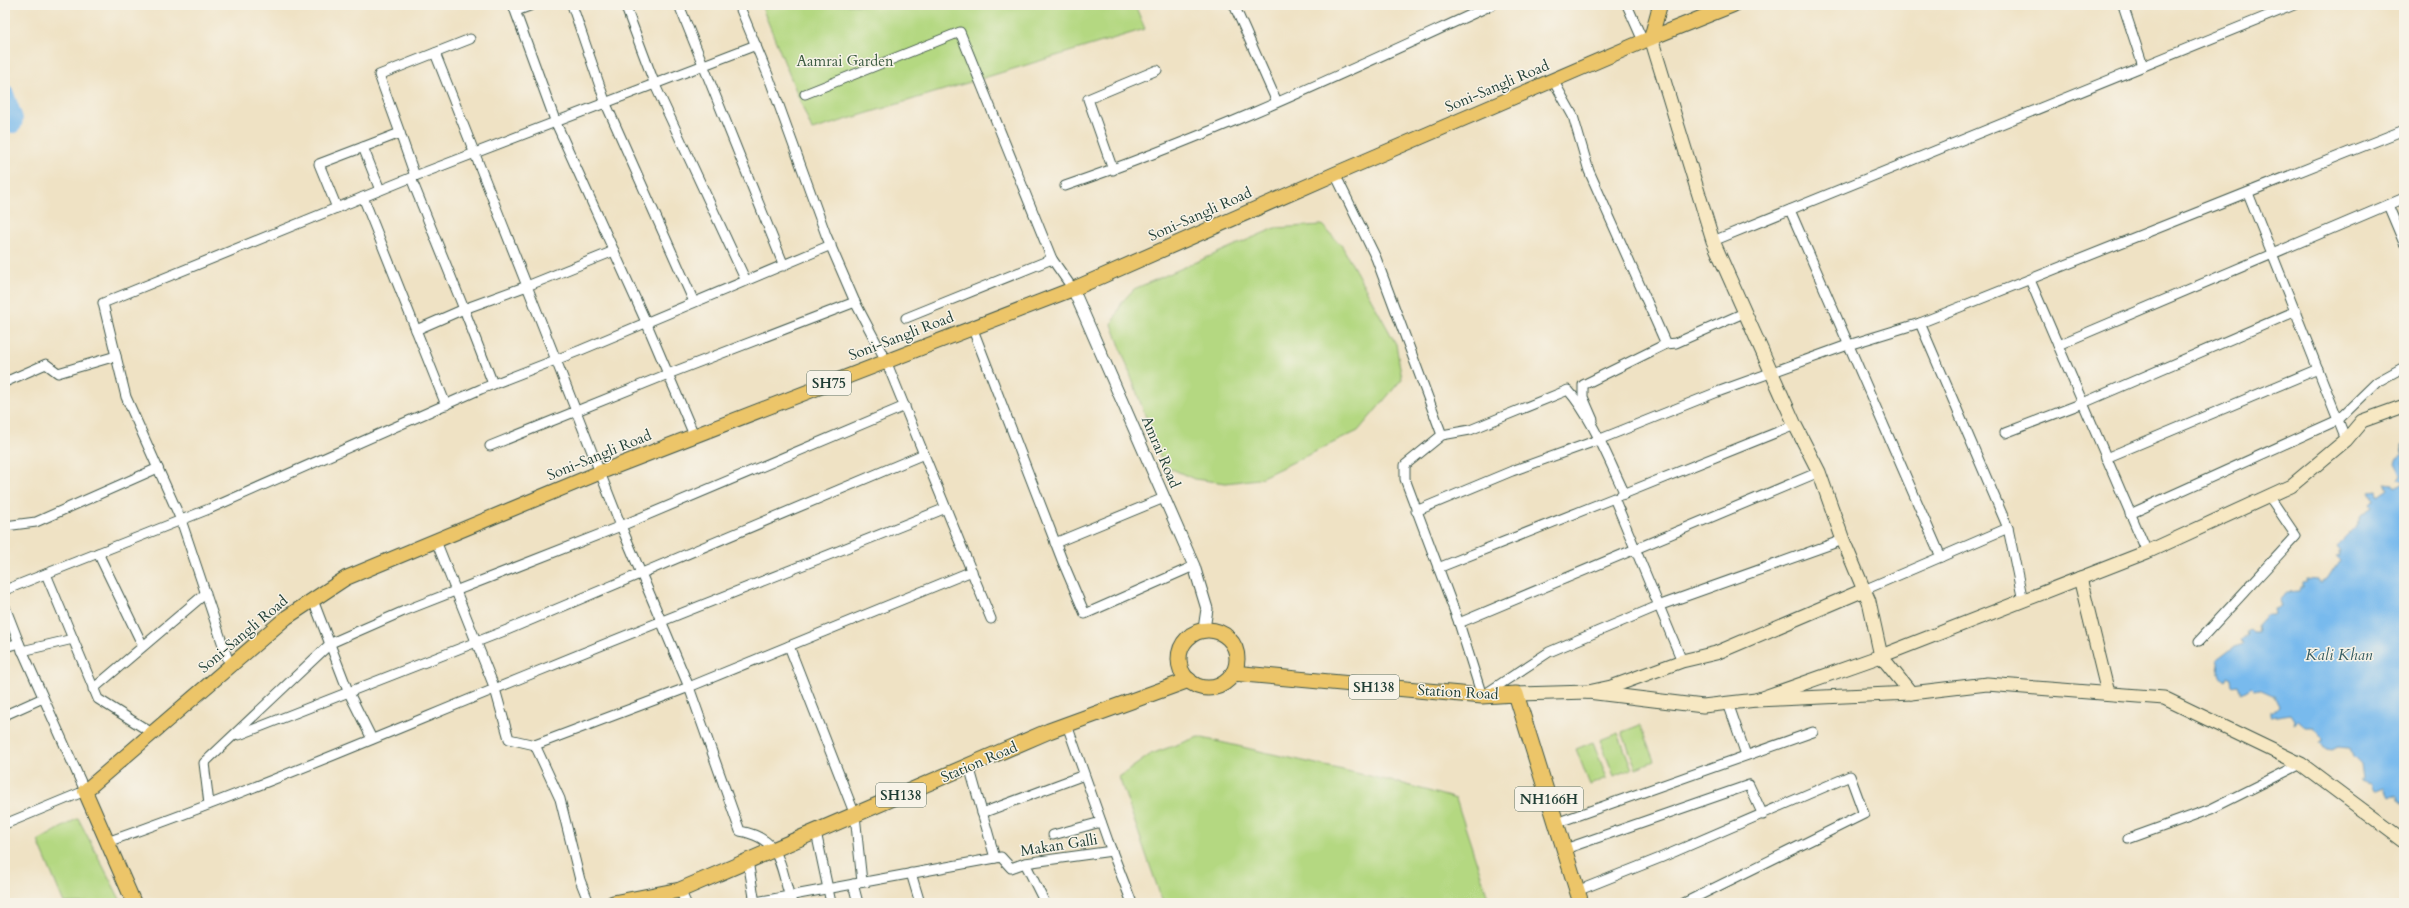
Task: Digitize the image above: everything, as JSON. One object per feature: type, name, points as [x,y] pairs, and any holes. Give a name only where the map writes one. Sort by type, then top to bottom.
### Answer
[{"type":"highway","points":[[1204,629],[1220,632],[1234,645],[1236,664],[1232,673],[1226,681],[1217,686],[1207,687],[1197,685],[1189,680],[1180,665],[1182,647],[1193,634],[1204,629]]},
{"type":"highway","name":"Station Road","points":[[1232,673],[1482,696],[1516,694]]},
{"type":"highway","name":"Station Road","points":[[613,903],[683,897],[748,861],[775,849],[1067,725],[1189,680]]},
{"type":"highway","name":"NH166H","points":[[1516,694],[1579,897]]},
{"type":"main road","points":[[1660,5],[1647,40],[1713,241],[1746,312],[1795,425],[1819,472],[1843,540],[1869,601],[1881,656],[1911,693]]},
{"type":"main road","name":"Soni-Sangli Road","points":[[85,791],[287,617],[346,578],[601,472],[972,326],[1073,289],[1553,80],[1733,5]]},
{"type":"main road","points":[[1756,700],[1881,656],[2147,552],[2291,486],[2346,440],[2362,421],[2404,406]]},
{"type":"main road","points":[[2080,578],[2108,693]]},
{"type":"main road","points":[[1588,692],[1611,687],[1682,661],[1716,653],[1864,590]]},
{"type":"main road","points":[[1516,694],[1588,692],[1703,706],[1756,700],[1911,693],[1987,684],[2164,698],[2301,764],[2404,841]]},
{"type":"main road","points":[[85,791],[134,903]]},
{"type":"street","points":[[532,5],[515,8],[556,123],[646,322],[694,436]]},
{"type":"street","points":[[572,5],[606,104],[694,302]]},
{"type":"street","points":[[625,5],[655,85],[746,281]]},
{"type":"street","points":[[679,5],[702,66],[784,266]]},
{"type":"street","points":[[739,5],[756,45],[831,245],[855,302],[886,361],[991,618]]},
{"type":"street","points":[[1234,5],[1277,102]]},
{"type":"street","points":[[1065,186],[1113,170],[1277,102],[1492,5]]},
{"type":"street","points":[[1627,5],[1647,40]]},
{"type":"street","points":[[2123,5],[2143,66]]},
{"type":"street","points":[[1713,241],[2294,5]]},
{"type":"street","points":[[805,94],[960,32],[1052,259],[1073,289]]},
{"type":"street","points":[[470,39],[379,75],[400,133],[413,177],[493,384]]},
{"type":"street","points":[[230,666],[181,520],[126,398],[104,303],[380,190],[756,45]]},
{"type":"street","points":[[435,53],[621,526],[689,687],[740,831],[756,834],[775,849],[791,899]]},
{"type":"street","points":[[1113,170],[1088,99],[1156,70]]},
{"type":"street","points":[[1553,80],[1573,116],[1589,170],[1666,344]]},
{"type":"street","points":[[1416,512],[1512,472],[1598,440],[1720,391],[1850,345],[1920,323],[2404,130]]},
{"type":"street","points":[[337,208],[319,164],[400,133]]},
{"type":"street","points":[[363,147],[380,190]]},
{"type":"street","points":[[1335,174],[1376,258],[1442,435]]},
{"type":"street","points":[[2248,193],[2346,440]]},
{"type":"street","points":[[363,197],[446,404]]},
{"type":"street","points":[[2058,345],[2404,198]]},
{"type":"street","points":[[2388,205],[2404,243]]},
{"type":"street","points":[[1790,210],[1850,345],[1940,557]]},
{"type":"street","points":[[5,590],[181,520],[493,384],[556,360],[784,266],[831,245]]},
{"type":"street","points":[[416,330],[464,309],[527,286],[614,251]]},
{"type":"street","points":[[906,318],[1052,259]]},
{"type":"street","points":[[2030,280],[2147,552]]},
{"type":"street","name":"Amrai Road","points":[[1073,289],[1110,369],[1194,566],[1207,609],[1204,629]]},
{"type":"street","points":[[490,446],[668,374],[855,302]]},
{"type":"street","points":[[2006,434],[2083,403],[2296,311]]},
{"type":"street","points":[[1598,440],[1593,420],[1583,397],[1582,385],[1666,344],[1676,343],[1746,312]]},
{"type":"street","points":[[1920,323],[2008,528],[2023,601]]},
{"type":"street","points":[[972,326],[1055,543],[1084,614],[1194,566]]},
{"type":"street","points":[[5,382],[46,364],[58,373],[116,356]]},
{"type":"street","points":[[2130,514],[2338,420],[2377,382],[2404,367]]},
{"type":"street","points":[[2106,458],[2318,369]]},
{"type":"street","points":[[1625,494],[1598,440],[1574,397],[1568,390],[1470,430],[1442,435],[1405,466],[1405,480],[1459,624],[1482,696],[1549,652],[1658,606],[1843,540]]},
{"type":"street","points":[[209,804],[204,763],[331,643],[456,590],[621,526],[905,406]]},
{"type":"street","points":[[1438,568],[1795,425]]},
{"type":"street","points":[[234,736],[476,642],[924,454]]},
{"type":"street","points":[[5,526],[36,522],[158,468]]},
{"type":"street","points":[[1459,624],[1819,472]]},
{"type":"street","points":[[2199,641],[2296,536],[2269,496]]},
{"type":"street","points":[[1055,543],[1164,498]]},
{"type":"street","points":[[1614,498],[1682,661]]},
{"type":"street","points":[[107,842],[209,804],[372,739],[406,728],[495,689],[661,621],[946,508]]},
{"type":"street","points":[[1864,590],[2008,528]]},
{"type":"street","points":[[436,541],[495,689],[509,739],[535,745],[689,687],[972,571]]},
{"type":"street","points":[[98,553],[143,646]]},
{"type":"street","points":[[46,574],[98,699],[152,733]]},
{"type":"street","points":[[94,689],[206,593]]},
{"type":"street","points":[[314,600],[348,691],[372,739]]},
{"type":"street","points":[[5,607],[7,620],[85,791],[5,824]]},
{"type":"street","points":[[5,647],[20,647],[73,639]]},
{"type":"street","points":[[789,646],[855,815],[858,903]]},
{"type":"street","points":[[5,715],[43,698]]},
{"type":"street","points":[[1728,703],[1746,755]]},
{"type":"street","points":[[1067,725],[1084,776],[1132,903]]},
{"type":"street","points":[[1556,822],[1813,732]]},
{"type":"street","points":[[535,745],[560,800],[580,880],[589,903]]},
{"type":"street","points":[[2128,839],[2211,809],[2301,764]]},
{"type":"street","points":[[748,861],[753,902],[791,899],[828,888],[995,858],[969,766]]},
{"type":"street","points":[[982,813],[1084,776]]},
{"type":"street","points":[[1579,897],[1850,776],[1864,814],[1684,903]]},
{"type":"street","points":[[1565,849],[1749,785],[1763,814]]},
{"type":"street","points":[[1053,835],[1101,822]]},
{"type":"street","points":[[816,832],[831,903]]},
{"type":"street","name":"Makan Galli","points":[[995,858],[1001,857],[1011,868],[1025,863],[1112,851]]},
{"type":"street","points":[[1025,863],[1045,903]]},
{"type":"street","points":[[911,873],[920,903]]},
{"type":"green space","name":"Aamrai Garden","points":[[761,5],[1135,5],[1145,29],[812,130]]},
{"type":"green space","points":[[1322,225],[1342,246],[1396,344],[1402,379],[1358,431],[1258,479],[1226,483],[1194,479],[1163,465],[1112,324],[1122,302],[1134,289],[1275,228]]},
{"type":"green space","points":[[1640,725],[1654,761],[1636,768],[1622,732]]},
{"type":"green space","points":[[1618,733],[1632,769],[1614,776],[1600,740]]},
{"type":"green space","points":[[1198,737],[1404,784],[1456,799],[1490,903],[1163,903],[1119,777],[1151,754]]},
{"type":"green space","points":[[1593,742],[1607,778],[1590,785],[1576,749]]},
{"type":"green space","points":[[78,818],[122,903],[64,903],[38,841]]},
{"type":"water","points":[[2404,445],[2404,481],[2398,479],[2401,474],[2395,463],[2397,458],[2403,454],[2402,446]]},
{"type":"water","name":"Kali Khan","points":[[2404,482],[2404,804],[2398,800],[2397,796],[2393,795],[2389,797],[2384,787],[2374,791],[2371,784],[2360,781],[2363,779],[2361,764],[2353,756],[2350,748],[2338,747],[2332,750],[2324,748],[2320,742],[2323,741],[2322,736],[2314,727],[2305,727],[2298,721],[2294,724],[2295,720],[2291,714],[2270,717],[2270,712],[2273,712],[2280,706],[2275,696],[2259,689],[2254,690],[2251,687],[2241,693],[2238,685],[2232,686],[2231,678],[2227,676],[2225,681],[2220,677],[2217,660],[2234,647],[2244,644],[2241,641],[2248,635],[2247,632],[2250,630],[2253,633],[2258,633],[2257,625],[2267,614],[2275,614],[2274,608],[2281,606],[2279,599],[2287,592],[2299,591],[2300,587],[2302,587],[2302,582],[2307,581],[2307,578],[2319,579],[2321,583],[2327,580],[2340,560],[2336,556],[2340,555],[2339,552],[2341,551],[2337,546],[2355,528],[2361,515],[2372,507],[2370,504],[2374,500],[2370,492],[2377,491],[2378,496],[2388,489],[2385,484],[2393,485],[2395,488]]},
{"type":"waterway","points":[[5,94],[14,119],[13,124],[8,120],[5,120]]}]
